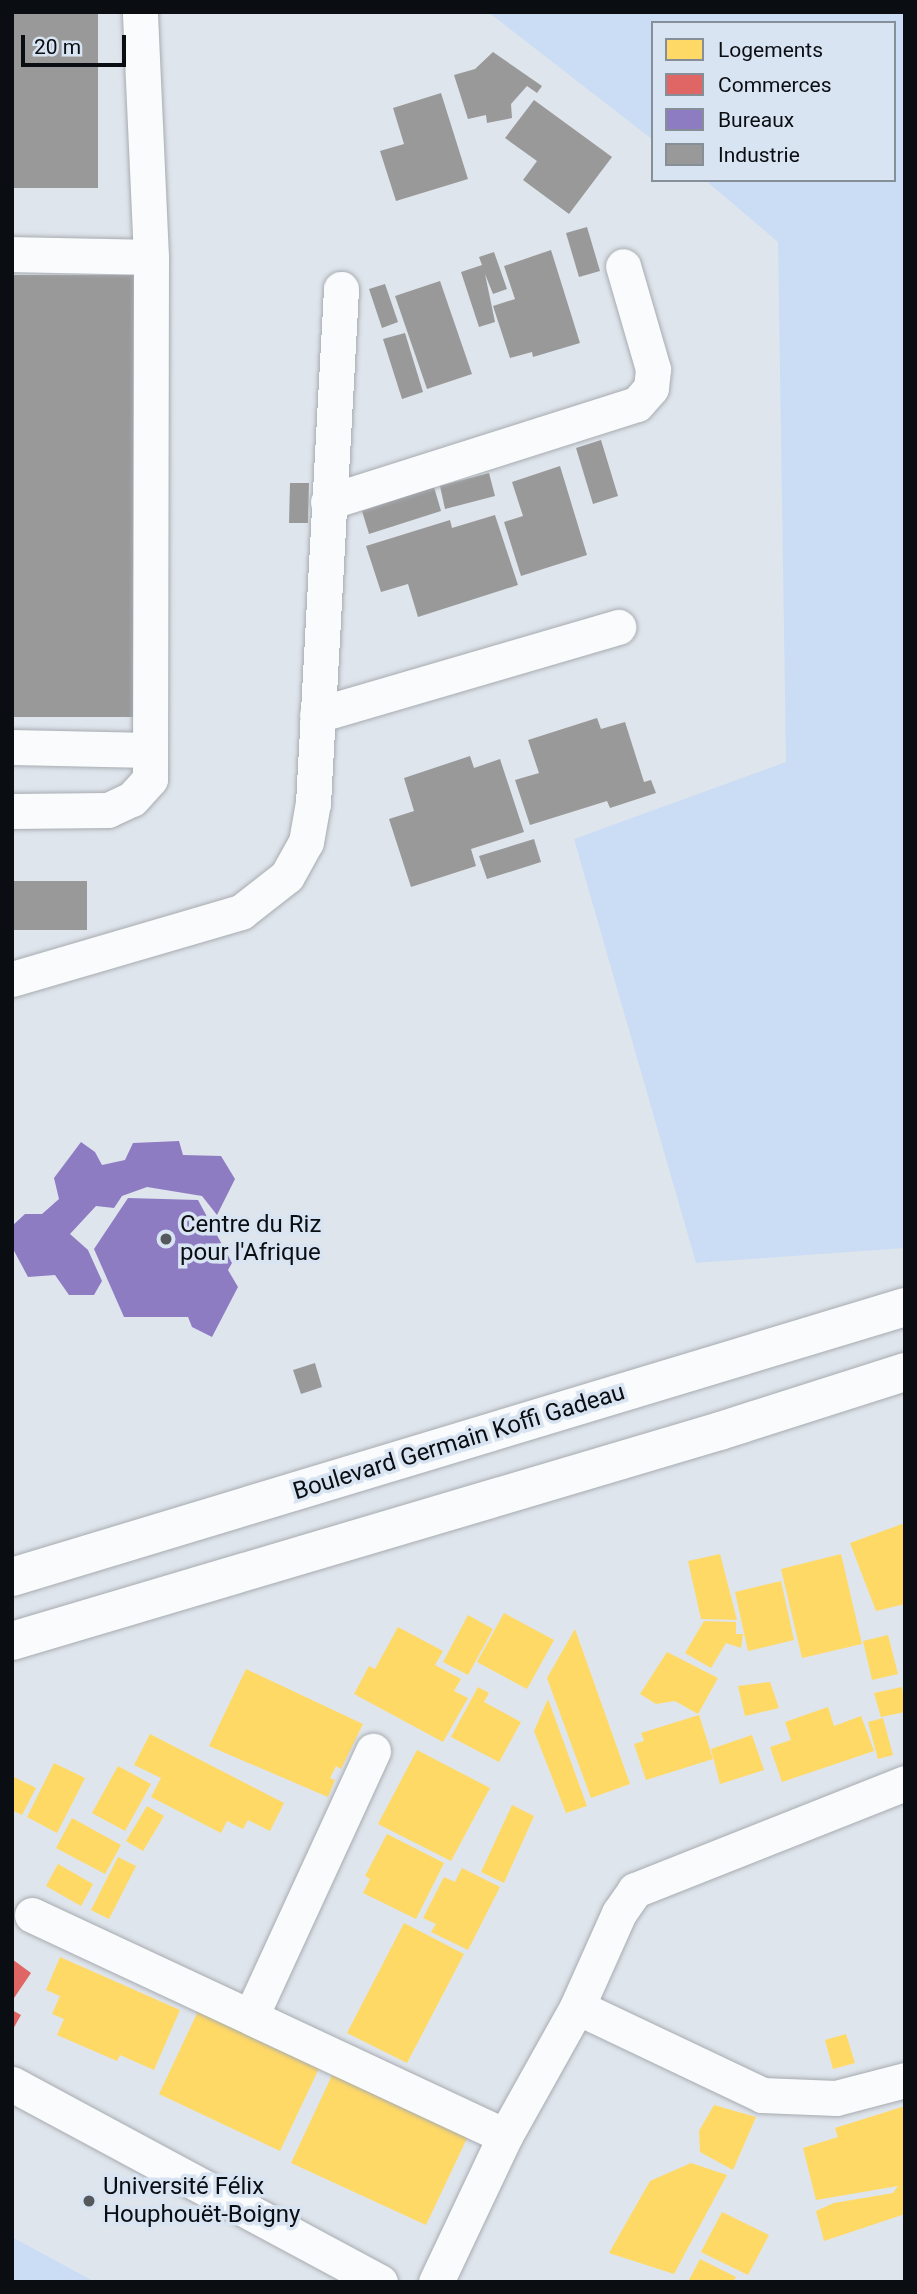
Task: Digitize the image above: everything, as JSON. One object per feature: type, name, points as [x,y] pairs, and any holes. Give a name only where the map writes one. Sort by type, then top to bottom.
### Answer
[{"type":"main road","name":"Boulevard Germain Koffi Gadeau","points":[[12,1577],[905,1307]]},
{"type":"main road","points":[[12,1641],[720,1431],[905,1372]]},
{"type":"street","points":[[12,811],[116,807],[146,786],[150,750],[151,257],[140,12]]},
{"type":"street","points":[[12,254],[151,257]]},
{"type":"street","points":[[328,502],[637,404],[651,388],[653,369],[623,265]]},
{"type":"street","points":[[12,979],[241,912],[270,894],[306,842],[317,715],[341,289]]},
{"type":"street","points":[[317,715],[618,627]]},
{"type":"street","points":[[12,747],[150,750]]},
{"type":"street","points":[[251,2017],[373,1751]]},
{"type":"street","points":[[436,2282],[505,2136],[577,2007],[619,1913],[635,1890],[905,1783]]},
{"type":"street","points":[[32,1915],[505,2136]]},
{"type":"street","points":[[577,2007],[762,2095],[836,2098],[905,2080]]},
{"type":"street","points":[[12,2084],[380,2282]]},
{"type":"shaded area","points":[[488,12],[905,12],[905,1248],[696,1263],[574,839],[786,762],[778,242],[707,182],[896,182],[896,21],[651,21],[651,138]]},
{"type":"shaded area","points":[[12,2237],[95,2282],[12,2282]]},
{"type":"building: Logements","points":[[905,1523],[905,1604],[876,1611],[850,1543]]},
{"type":"building: Logements","points":[[720,1554],[737,1620],[701,1619],[688,1561]]},
{"type":"building: Logements","points":[[841,1554],[862,1644],[802,1658],[781,1569]]},
{"type":"building: Logements","points":[[781,1581],[794,1640],[748,1651],[735,1592]]},
{"type":"building: Logements","points":[[504,1613],[554,1640],[527,1689],[477,1662]]},
{"type":"building: Logements","points":[[468,1615],[493,1629],[468,1675],[443,1662]]},
{"type":"building: Logements","points":[[704,1621],[736,1622],[736,1634],[743,1634],[741,1648],[726,1643],[711,1668],[685,1653]]},
{"type":"building: Logements","points":[[398,1627],[443,1651],[435,1665],[461,1679],[454,1691],[468,1698],[443,1742],[354,1694],[369,1666],[375,1669]]},
{"type":"building: Logements","points":[[575,1629],[630,1784],[591,1798],[547,1678]]},
{"type":"building: Logements","points":[[888,1635],[898,1674],[872,1680],[863,1641]]},
{"type":"building: Logements","points":[[667,1652],[718,1678],[698,1714],[675,1701],[656,1704],[640,1694]]},
{"type":"building: Logements","points":[[246,1669],[363,1724],[341,1769],[336,1766],[330,1778],[335,1780],[328,1797],[209,1746]]},
{"type":"building: Logements","points":[[770,1682],[779,1708],[745,1716],[738,1686]]},
{"type":"building: Logements","points":[[478,1687],[489,1693],[484,1702],[521,1722],[499,1762],[451,1737]]},
{"type":"building: Logements","points":[[902,1687],[905,1712],[881,1717],[874,1693]]},
{"type":"building: Logements","points":[[548,1699],[587,1806],[566,1813],[534,1731]]},
{"type":"building: Logements","points":[[828,1707],[834,1726],[861,1716],[874,1751],[782,1782],[770,1747],[791,1740],[785,1722]]},
{"type":"building: Logements","points":[[699,1715],[713,1759],[646,1780],[634,1744],[644,1741],[641,1733]]},
{"type":"building: Logements","points":[[883,1718],[893,1755],[878,1759],[868,1722]]},
{"type":"building: Logements","points":[[150,1734],[284,1803],[270,1831],[248,1820],[243,1829],[227,1821],[221,1833],[151,1797],[161,1778],[134,1765]]},
{"type":"building: Logements","points":[[752,1735],[764,1770],[720,1784],[711,1749]]},
{"type":"building: Logements","points":[[417,1750],[490,1788],[451,1861],[378,1824]]},
{"type":"building: Logements","points":[[54,1763],[85,1778],[57,1833],[27,1817]]},
{"type":"building: Logements","points":[[118,1766],[151,1784],[125,1831],[92,1813]]},
{"type":"building: Logements","points":[[12,1776],[36,1788],[22,1815],[12,1810]]},
{"type":"building: Logements","points":[[512,1805],[534,1816],[504,1883],[481,1872]]},
{"type":"building: Logements","points":[[147,1806],[164,1816],[143,1851],[126,1841]]},
{"type":"building: Logements","points":[[72,1818],[121,1845],[105,1874],[56,1848]]},
{"type":"building: Logements","points":[[387,1834],[444,1863],[416,1919],[363,1893],[370,1879],[365,1876]]},
{"type":"building: Logements","points":[[118,1857],[136,1866],[109,1919],[91,1910]]},
{"type":"building: Logements","points":[[58,1864],[93,1884],[81,1906],[46,1886]]},
{"type":"building: Logements","points":[[462,1868],[500,1887],[468,1950],[431,1932],[436,1924],[423,1918],[444,1877],[455,1882]]},
{"type":"building: Logements","points":[[404,1923],[464,1954],[407,2063],[347,2033]]},
{"type":"building: Logements","points":[[60,1957],[180,2010],[154,2070],[120,2055],[117,2061],[57,2035],[64,2019],[52,2014],[60,1996],[46,1990]]},
{"type":"building: Logements","points":[[201,2005],[322,2062],[280,2151],[159,2094]]},
{"type":"building: Logements","points":[[846,2034],[855,2063],[833,2069],[825,2040]]},
{"type":"building: Logements","points":[[334,2071],[469,2134],[426,2225],[291,2163]]},
{"type":"building: Logements","points":[[714,2105],[756,2117],[733,2170],[700,2152],[699,2131]]},
{"type":"building: Logements","points":[[905,2106],[905,2214],[824,2241],[816,2211],[834,2203],[893,2193],[898,2186],[816,2200],[803,2148],[838,2137],[835,2128]]},
{"type":"building: Logements","points":[[691,2163],[727,2175],[674,2274],[609,2253],[650,2181]]},
{"type":"building: Logements","points":[[722,2212],[769,2235],[748,2275],[701,2252]]},
{"type":"building: Logements","points":[[700,2259],[736,2277],[733,2282],[688,2282]]},
{"type":"building: Commerces","points":[[12,1959],[31,1973],[12,2001]]},
{"type":"building: Commerces","points":[[12,2010],[21,2015],[12,2031]]},
{"type":"building: Bureaux","points":[[179,1141],[183,1155],[221,1156],[235,1179],[217,1215],[202,1196],[147,1187],[122,1196],[114,1208],[96,1206],[70,1234],[88,1250],[102,1281],[94,1295],[69,1295],[55,1275],[28,1277],[12,1247],[12,1226],[25,1214],[42,1214],[59,1199],[54,1178],[81,1142],[95,1152],[102,1165],[125,1160],[133,1143]]},
{"type":"building: Bureaux","points":[[128,1198],[198,1200],[232,1263],[228,1270],[238,1287],[212,1337],[192,1327],[188,1317],[124,1317],[94,1249]]},
{"type":"building: Industrie","points":[[12,12],[98,12],[98,188],[12,188]]},
{"type":"building: Industrie","points":[[493,52],[542,86],[537,93],[527,86],[511,104],[512,118],[487,123],[486,115],[468,119],[454,75],[475,69]]},
{"type":"building: Industrie","points":[[441,93],[468,179],[396,201],[380,151],[404,144],[393,108]]},
{"type":"building: Industrie","points":[[534,100],[612,157],[569,214],[523,180],[537,161],[505,138]]},
{"type":"building: Industrie","points":[[587,227],[600,271],[579,277],[566,233]]},
{"type":"building: Industrie","points":[[551,250],[580,343],[533,357],[532,352],[510,358],[493,306],[515,299],[504,266]]},
{"type":"building: Industrie","points":[[494,252],[507,289],[493,294],[485,274],[495,322],[479,327],[461,272],[482,265],[479,257]]},
{"type":"building: Industrie","points":[[12,275],[146,275],[147,717],[12,717]]},
{"type":"building: Industrie","points":[[440,281],[472,374],[427,389],[395,296]]},
{"type":"building: Industrie","points":[[385,284],[398,322],[382,328],[369,289]]},
{"type":"building: Industrie","points":[[405,333],[423,392],[402,399],[383,339]]},
{"type":"building: Industrie","points":[[601,440],[618,496],[593,504],[576,448]]},
{"type":"building: Industrie","points":[[560,466],[587,555],[521,576],[504,522],[523,516],[512,482]]},
{"type":"building: Industrie","points":[[489,473],[495,496],[445,509],[440,486]]},
{"type":"building: Industrie","points":[[290,483],[309,483],[308,523],[289,523]]},
{"type":"building: Industrie","points":[[434,487],[441,511],[369,534],[362,511]]},
{"type":"building: Industrie","points":[[495,515],[518,585],[418,617],[408,584],[381,592],[366,546],[450,520],[452,528]]},
{"type":"building: Industrie","points":[[597,718],[601,729],[625,722],[644,782],[651,780],[656,793],[610,808],[607,801],[530,825],[515,780],[539,773],[528,740]]},
{"type":"building: Industrie","points":[[470,756],[474,768],[500,759],[524,832],[471,849],[476,866],[411,887],[389,819],[414,811],[404,778]]},
{"type":"building: Industrie","points":[[534,839],[541,862],[487,879],[479,856]]},
{"type":"building: Industrie","points":[[12,881],[87,881],[87,930],[12,930]]},
{"type":"building: Industrie","points":[[315,1363],[322,1387],[301,1394],[293,1370]]},
{"type":"place","name":"Centre du Riz pour l'Afrique","points":[[166,1239]]},
{"type":"place","name":"Université Félix Houphouët-Boigny","points":[[89,2201]]}]
